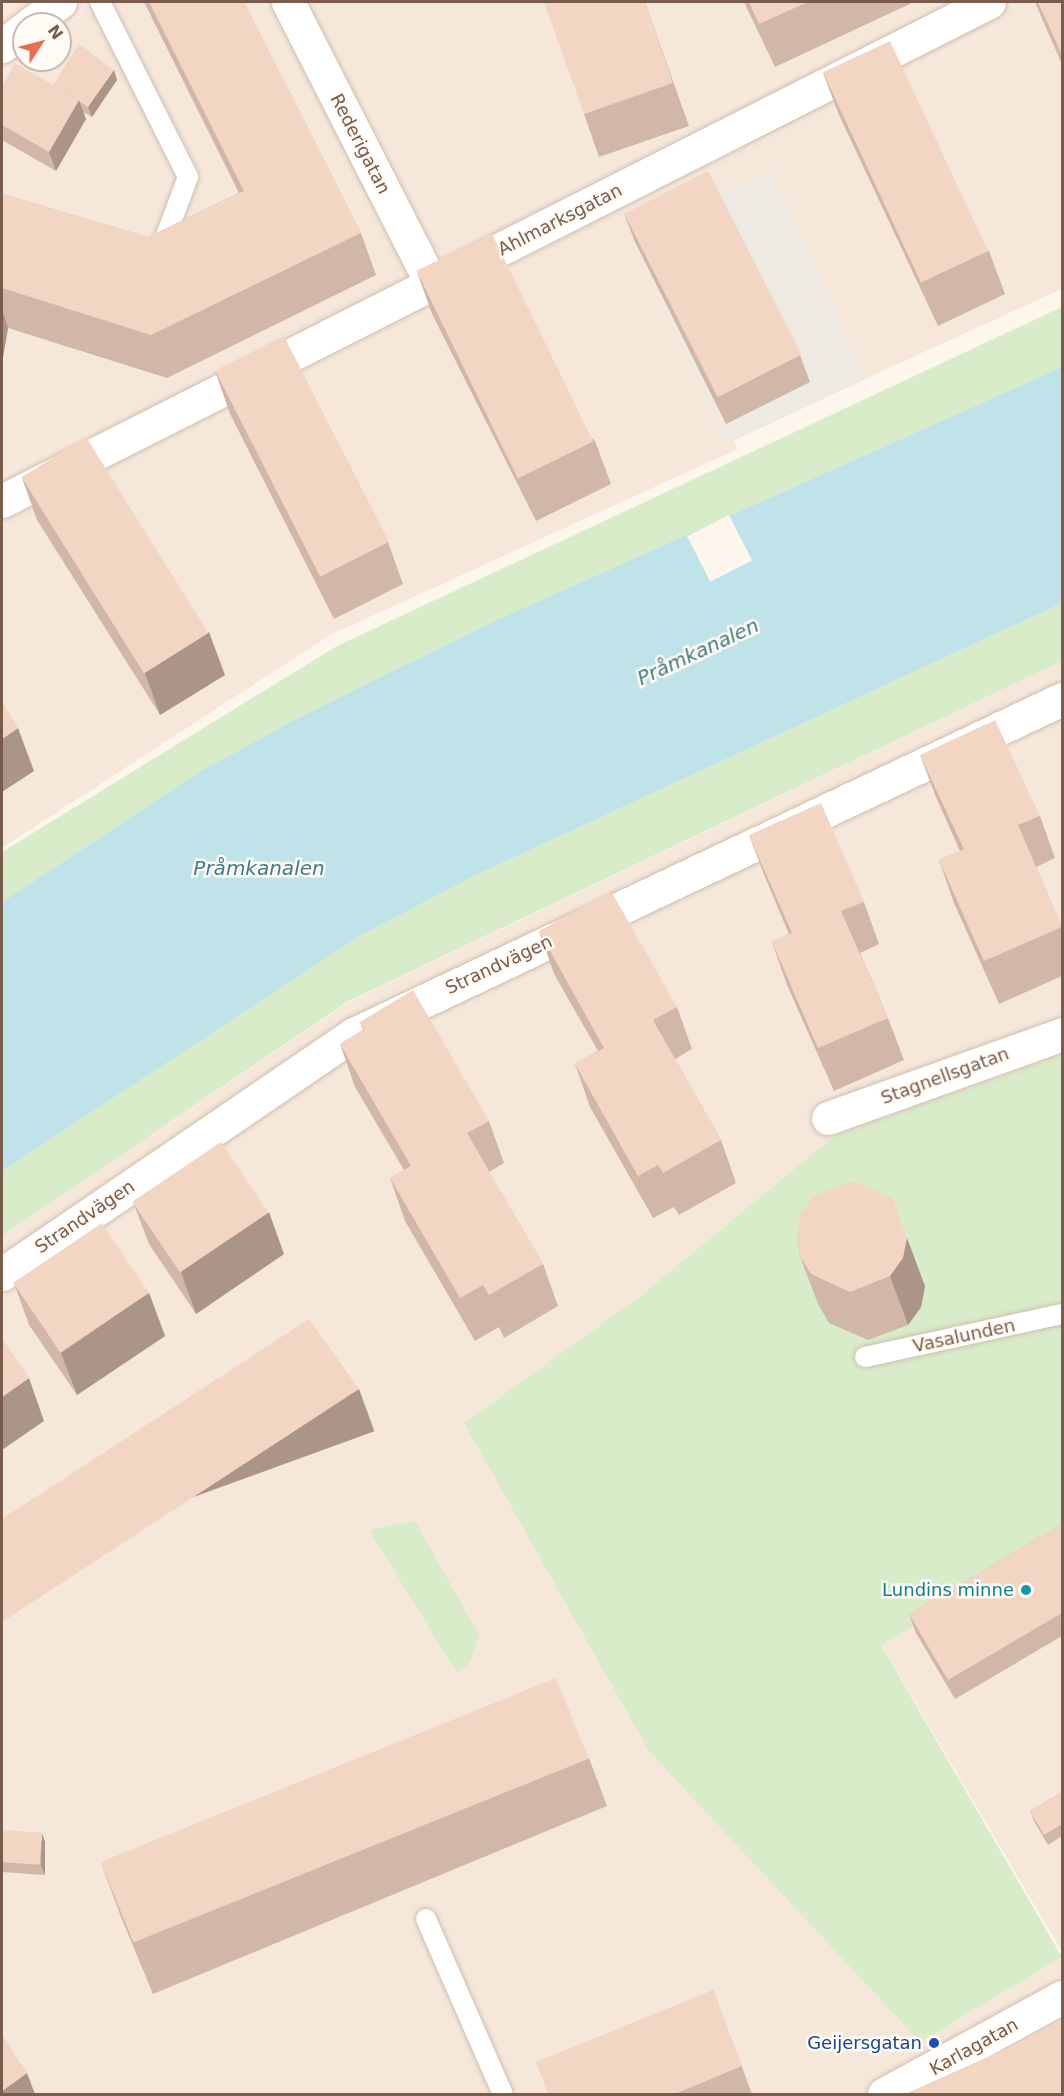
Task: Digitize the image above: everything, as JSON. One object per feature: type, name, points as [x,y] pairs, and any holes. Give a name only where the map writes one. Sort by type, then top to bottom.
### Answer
[{"type":"street","points":[[46,12],[60,2]]},
{"type":"street","name":"Rederigatan","points":[[288,2],[433,287]]},
{"type":"street","name":"Ahlmarksgatan","points":[[2,501],[433,287],[989,2]]},
{"type":"street","name":"Strandvägen","points":[[2,1274],[354,1034],[1062,699]]},
{"type":"street","name":"Stagnellsgatan","points":[[828,1118],[1062,1034]]},
{"type":"street","name":"Karlagatan","points":[[884,2094],[1062,1997]]},
{"type":"lane","points":[[100,2],[188,177],[165,247],[136,238]]},
{"type":"lane","name":"Vasalunden","points":[[865,1358],[1062,1314]]},
{"type":"lane","points":[[426,1919],[503,2094]]},
{"type":"shaded area","points":[[2,2],[98,2],[72,23],[72,12],[12,12],[12,70],[2,78]]},
{"type":"shaded area","points":[[98,2],[1062,2],[1062,289],[867,378],[770,171],[634,241],[738,449],[330,635],[2,848],[2,78],[12,70],[12,72],[72,72],[72,23]]},
{"type":"shaded area","points":[[770,171],[867,379],[728,443],[631,236]]},
{"type":"shaded area","points":[[1062,661],[1062,1055],[834,1136],[638,1298],[464,1424],[920,2042],[1062,1957],[1062,2094],[2,2094],[2,1236],[347,1003]]},
{"type":"shaded area","points":[[1062,1541],[1062,1952],[881,1644]]},
{"type":"green space","points":[[1062,307],[1062,367],[492,622],[292,721],[201,771],[2,902],[2,852],[337,646]]},
{"type":"green space","points":[[1062,603],[1062,661],[347,1002],[2,1236],[2,1171],[360,936],[472,877]]},
{"type":"green space","points":[[1062,1055],[1062,1541],[881,1645],[1062,1957],[920,2042],[649,1751],[464,1423],[638,1298],[834,1136]]},
{"type":"green space","points":[[415,1521],[479,1635],[470,1662],[457,1673],[369,1530]]},
{"type":"water","name":"Pråmkanalen","points":[[1062,367],[1062,603],[472,877],[360,936],[2,1171],[2,902],[201,771],[292,721],[492,622]]},
{"type":"pier","points":[[729,515],[752,560],[710,582],[687,536]]},
{"type":"building","points":[[149,2],[244,2],[361,233],[151,335],[2,288],[2,194],[148,237],[244,191]]},
{"type":"building","points":[[544,2],[645,2],[673,83],[584,114]]},
{"type":"building","points":[[749,2],[808,2],[759,24]]},
{"type":"building","points":[[1038,2],[1062,2],[1062,55]]},
{"type":"building","points":[[890,41],[988,251],[921,283],[823,72]]},
{"type":"building","points":[[79,44],[114,70],[88,107],[53,85],[61,72],[72,72],[72,55]]},
{"type":"building","points":[[12,69],[12,72],[31,72],[79,100],[49,152],[2,125],[2,87]]},
{"type":"building","points":[[708,171],[802,355],[718,397],[624,214]]},
{"type":"building","points":[[492,234],[593,442],[518,478],[417,271]]},
{"type":"building","points":[[284,336],[389,542],[320,577],[215,371]]},
{"type":"building","points":[[86,437],[208,633],[144,673],[22,477]]},
{"type":"building","points":[[2,702],[18,728],[2,739]]},
{"type":"building","points":[[995,720],[1040,816],[1018,825],[1062,927],[984,961],[939,860],[964,849],[920,755]]},
{"type":"building","points":[[821,803],[864,902],[841,911],[888,1018],[818,1048],[772,942],[792,933],[749,835]]},
{"type":"building","points":[[611,891],[677,1007],[653,1020],[721,1140],[663,1173],[658,1165],[638,1176],[575,1064],[604,1048],[539,931]]},
{"type":"building","points":[[413,990],[489,1121],[467,1133],[543,1264],[489,1295],[483,1285],[460,1298],[390,1178],[411,1166],[340,1044],[364,1030],[360,1022]]},
{"type":"building","points":[[221,1142],[269,1212],[180,1272],[132,1202]]},
{"type":"building","points":[[854,1181],[892,1198],[907,1238],[903,1258],[890,1276],[850,1292],[811,1274],[800,1256],[797,1234],[801,1213],[814,1196]]},
{"type":"building","points":[[102,1223],[149,1293],[60,1352],[13,1283]]},
{"type":"building","points":[[309,1319],[359,1389],[2,1622],[2,1519]]},
{"type":"building","points":[[2,1338],[29,1378],[2,1397]]},
{"type":"building","name":"Lundins minne","points":[[1062,1524],[1062,1613],[948,1680],[909,1614]]},
{"type":"building","points":[[556,1678],[589,1759],[133,1943],[101,1862]]},
{"type":"building","points":[[1062,1792],[1062,1824],[1044,1835],[1030,1811]]},
{"type":"building","points":[[2,1830],[42,1833],[40,1865],[2,1862]]},
{"type":"building","points":[[713,1990],[742,2066],[675,2094],[548,2094],[536,2062]]},
{"type":"building","points":[[1062,2019],[1062,2094],[905,2094],[1021,2042]]},
{"type":"building","points":[[2,2035],[27,2073],[2,2091]]},
{"type":"place","name":"Lundins minne","points":[[1026,1590]]},
{"type":"place","name":"Geijersgatan","points":[[934,2043]]}]
